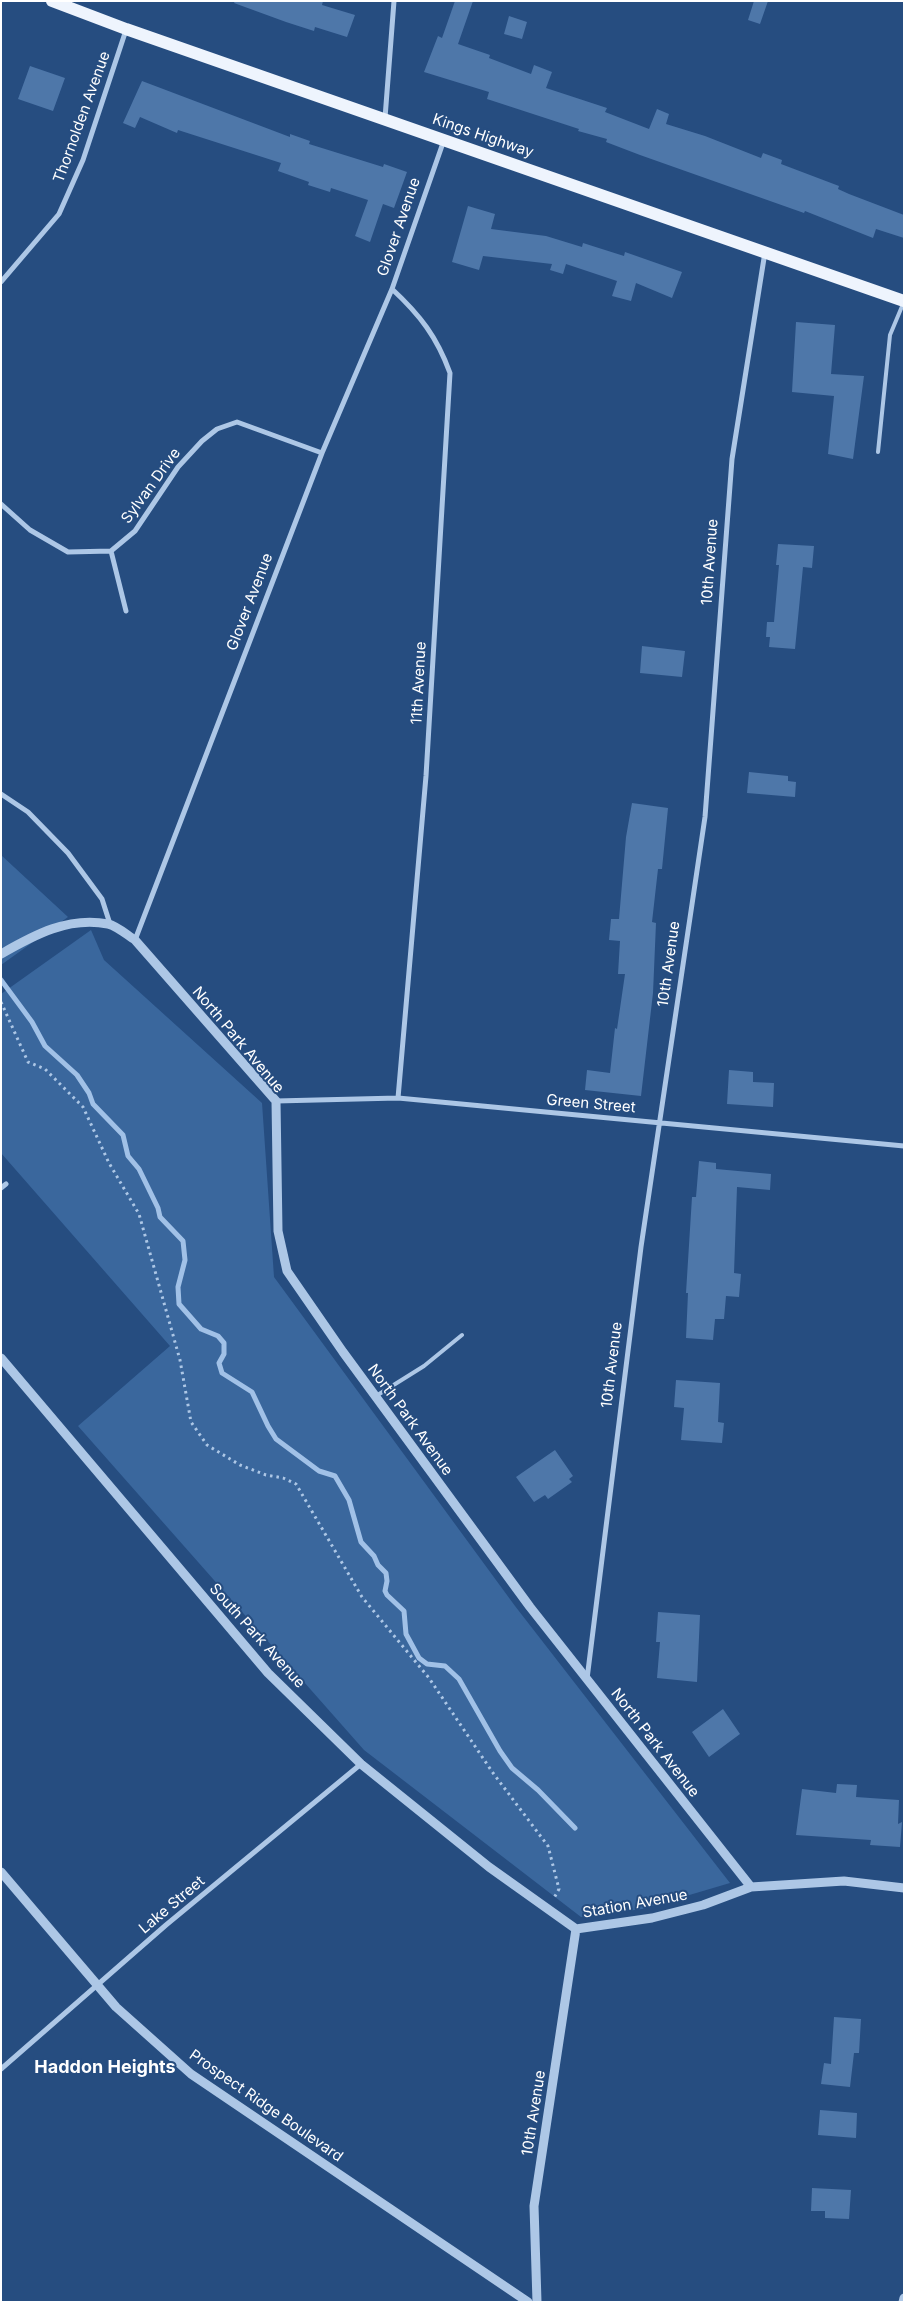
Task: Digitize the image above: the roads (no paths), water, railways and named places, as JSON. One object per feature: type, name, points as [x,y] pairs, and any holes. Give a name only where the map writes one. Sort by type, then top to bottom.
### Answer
[{"type":"main road","name":"Kings Highway","points":[[52,1],[126,29],[904,302]]},
{"type":"street","points":[[385,119],[394,1]]},
{"type":"street","name":"Thornolden Avenue","points":[[1,282],[59,214],[83,160],[126,29]]},
{"type":"street","name":"Glover Avenue","points":[[135,940],[322,453],[392,289],[444,139]]},
{"type":"street","name":"10th Avenue","points":[[587,1679],[641,1247],[705,817],[732,459],[765,252]]},
{"type":"street","name":"11th Avenue","points":[[392,289],[417,312],[441,348],[450,373],[426,776],[398,1098]]},
{"type":"street","name":"Sylvan Drive","points":[[111,551],[135,531],[178,467],[202,441],[217,429],[237,422],[322,453]]},
{"type":"street","points":[[1,504],[30,530],[68,552],[111,551],[126,611]]},
{"type":"street","points":[[1,794],[28,812],[68,853],[102,899],[110,924]]},
{"type":"street","points":[[1,954],[35,934],[78,922],[110,924],[135,940]]},
{"type":"street","name":"North Park Avenue","points":[[135,940],[276,1101],[278,1231],[287,1271],[530,1607],[751,1887]]},
{"type":"street","name":"Green Street","points":[[276,1101],[398,1098],[904,1146]]},
{"type":"street","points":[[1,1188],[6,1184]]},
{"type":"street","name":"South Park Avenue","points":[[1,1358],[268,1673],[361,1764],[489,1867],[547,1910],[576,1928]]},
{"type":"street","name":"Lake Street","points":[[1,2069],[166,1925],[361,1764]]},
{"type":"street","name":"Prospect Ridge Boulevard","points":[[1,1872],[116,2007],[191,2074],[528,2302]]},
{"type":"street","name":"Station Avenue","points":[[576,1928],[652,1918],[703,1905],[751,1887],[844,1880],[904,1888]]},
{"type":"street","name":"10th Avenue","points":[[537,2302],[534,2206],[576,1928]]},
{"type":"lane","points":[[878,452],[890,335],[904,302]]},
{"type":"lane","points":[[376,1396],[424,1366],[462,1334]]},
{"type":"waterway","points":[[1,980],[32,1022],[45,1046],[77,1075],[89,1093],[93,1104],[123,1135],[128,1156],[139,1169],[158,1208],[160,1217],[183,1241],[185,1260],[178,1287],[179,1304],[201,1329],[218,1336],[224,1343],[224,1354],[219,1363],[222,1373],[252,1392],[276,1439],[319,1471],[335,1476],[349,1500],[361,1542],[386,1573],[385,1591],[387,1595],[404,1611],[406,1634],[419,1658],[427,1664],[445,1666],[459,1679],[500,1751],[512,1768],[538,1790],[575,1828]]},
{"type":"district","name":"Haddon Heights","points":[[105,2068]]}]
